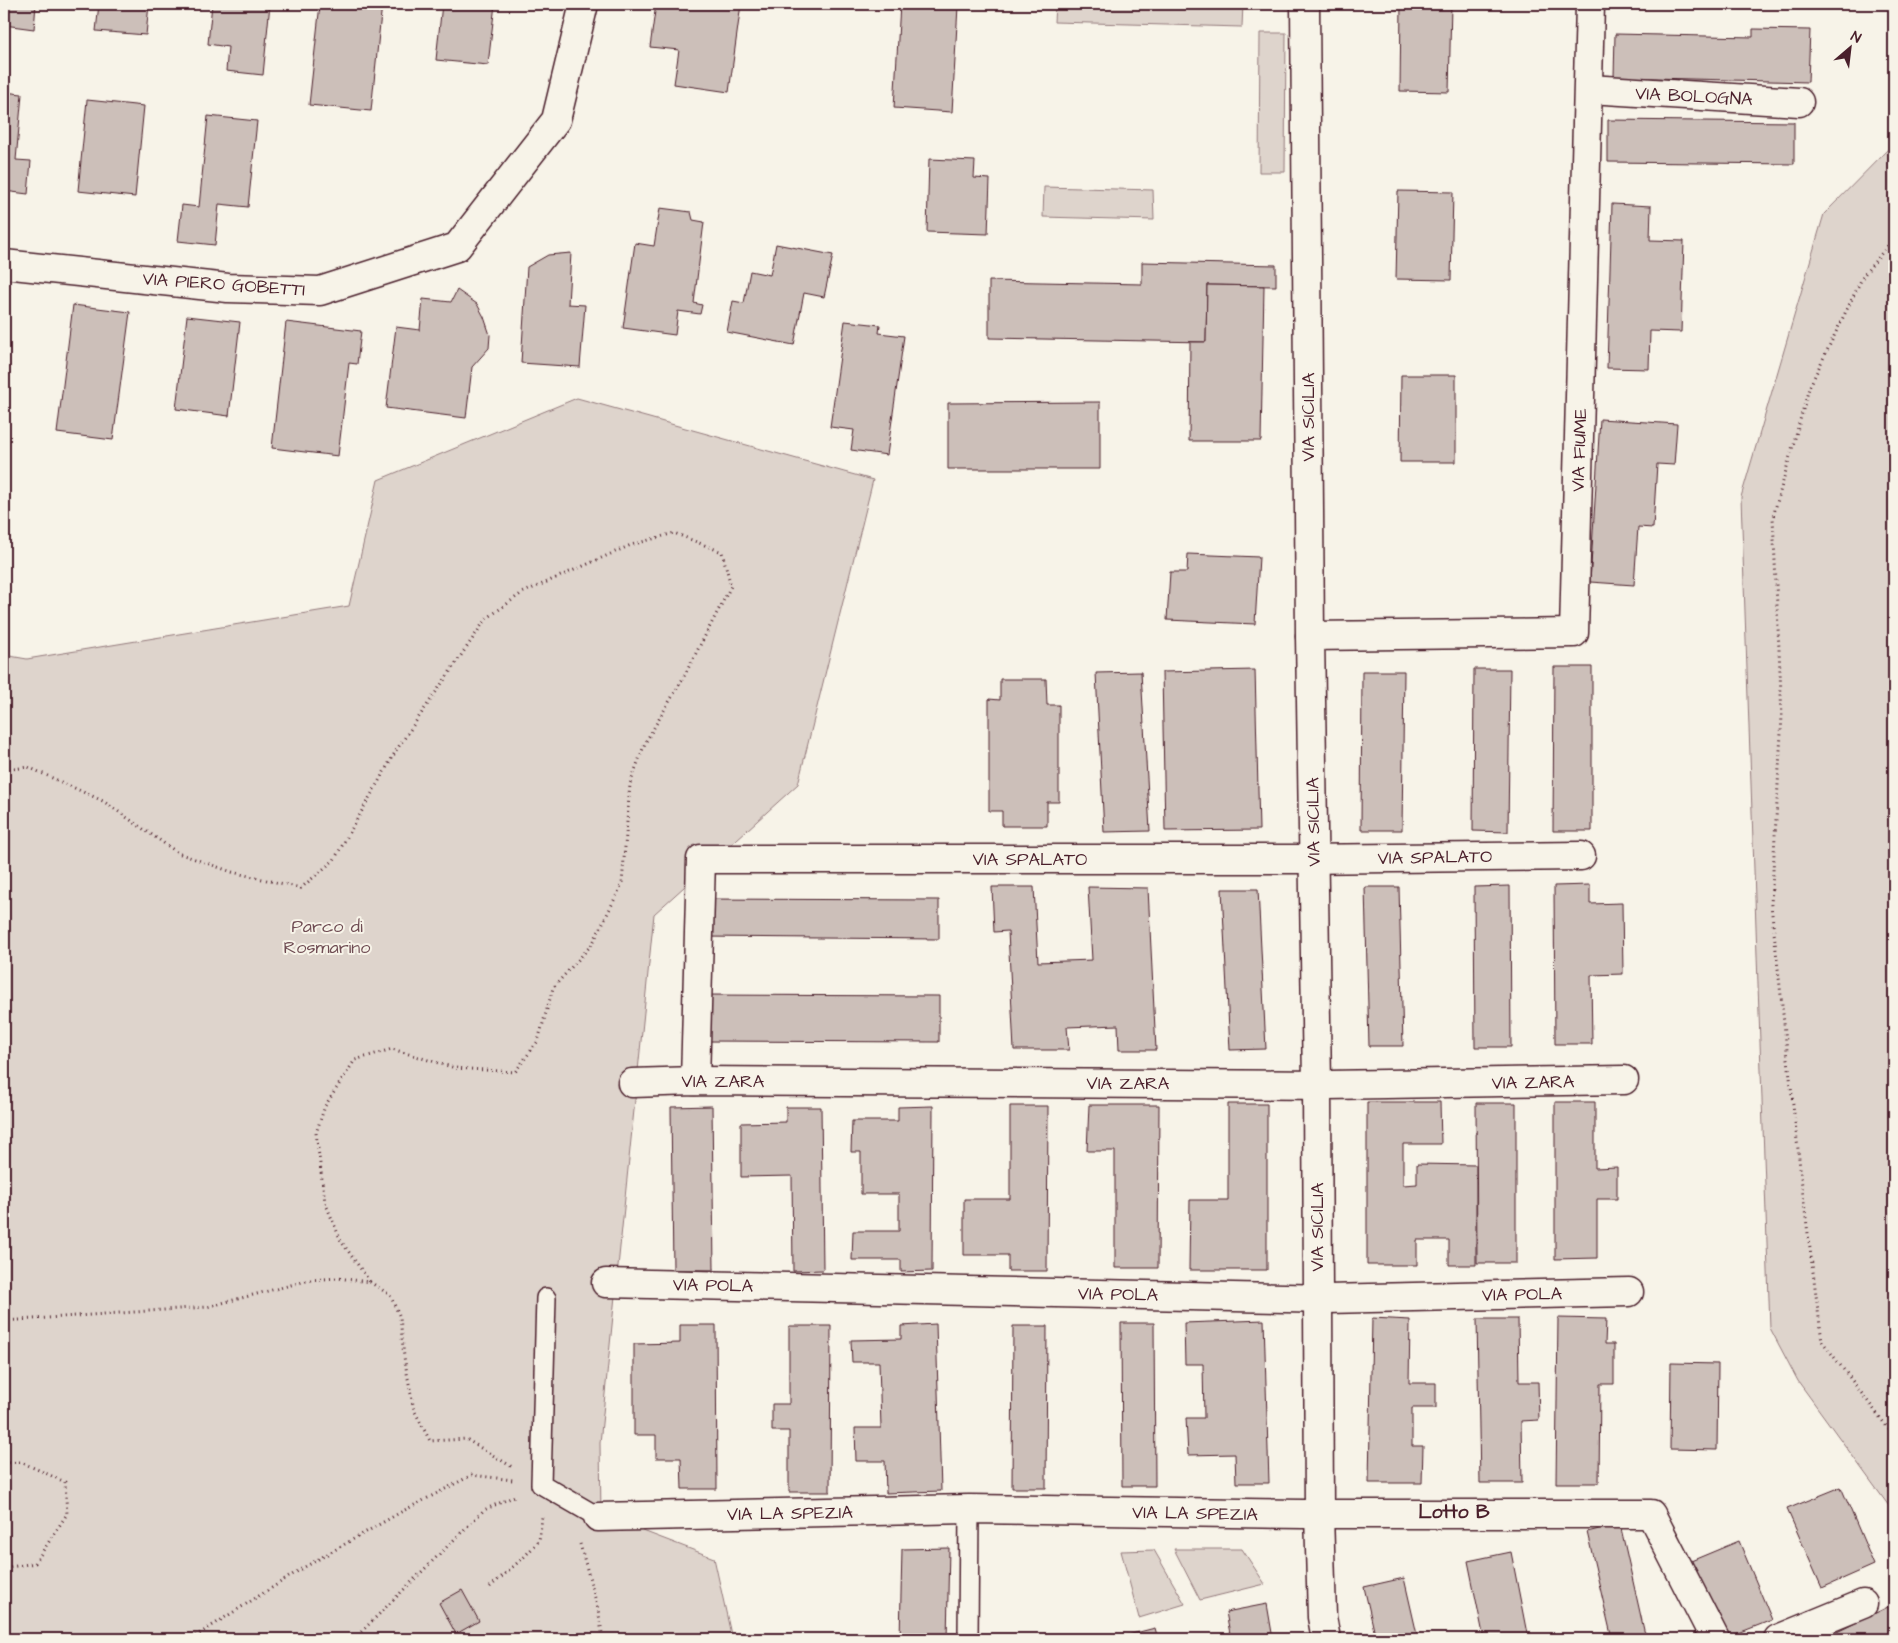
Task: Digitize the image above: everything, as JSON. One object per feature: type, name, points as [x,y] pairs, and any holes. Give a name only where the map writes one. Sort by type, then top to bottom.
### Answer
[{"type":"street","name":"VIA PIERO GOBETTI","points":[[4,264],[228,288],[320,291],[457,247],[556,120],[584,4]]},
{"type":"street","name":"VIA SICILIA","points":[[1304,4],[1310,636],[1317,1084],[1319,1514],[1322,1617],[1326,1639]]},
{"type":"street","name":"VIA FIUME","points":[[1310,636],[1574,633],[1590,4]]},
{"type":"street","name":"VIA BOLOGNA","points":[[1588,89],[1799,102]]},
{"type":"street","name":"VIA SPALATO","points":[[695,1081],[701,859],[1314,859],[1581,856]]},
{"type":"street","name":"VIA ZARA","points":[[632,1083],[695,1081],[1317,1084],[1624,1080]]},
{"type":"street","name":"VIA POLA","points":[[606,1283],[1318,1297],[1326,1299],[1629,1292]]},
{"type":"street","name":"VIA LA SPEZIA","points":[[598,1517],[969,1509],[1319,1514],[1651,1514],[1715,1639]]},
{"type":"street","points":[[1778,1639],[1863,1604]]},
{"type":"lane","points":[[546,1298],[541,1484],[598,1517]]},
{"type":"lane","points":[[968,1639],[969,1509]]},
{"type":"path","points":[[1894,238],[1863,276],[1809,388],[1773,517],[1782,716],[1771,905],[1803,1195],[1822,1341],[1894,1436]]},
{"type":"path","points":[[4,770],[28,767],[103,801],[178,853],[232,872],[301,888],[334,860],[397,749],[486,619],[522,593],[631,545],[674,532],[722,552],[731,586],[682,680],[645,743],[630,784],[622,884],[592,943],[553,988],[538,1041],[515,1072],[455,1068],[392,1050],[355,1060],[325,1106],[316,1133],[325,1202],[341,1241],[370,1282],[390,1295],[400,1317],[404,1357],[414,1410],[430,1441],[466,1439],[541,1484]]},
{"type":"path","points":[[4,1321],[207,1307],[319,1280],[337,1278],[370,1282]]},
{"type":"path","points":[[4,1463],[21,1462],[65,1482],[67,1514],[35,1562],[4,1568]]},
{"type":"path","points":[[191,1639],[303,1568],[401,1512],[472,1475],[541,1484]]},
{"type":"path","points":[[490,1587],[539,1541],[543,1514],[541,1484]]},
{"type":"path","points":[[354,1639],[484,1510],[541,1484]]},
{"type":"path","points":[[579,1541],[598,1610],[602,1639]]},
{"type":"green space","points":[[1055,4],[1243,4],[1242,27],[1054,22]]},
{"type":"green space","points":[[1260,33],[1286,33],[1285,172],[1259,172]]},
{"type":"green space","points":[[1894,143],[1894,1513],[1798,1381],[1770,1328],[1741,497],[1824,214]]},
{"type":"green space","points":[[1044,187],[1153,190],[1154,220],[1043,217]]},
{"type":"green space","name":"Parco di Rosmarino","points":[[577,398],[873,480],[798,784],[654,914],[600,1443],[601,1515],[714,1558],[732,1639],[4,1639],[4,655],[27,659],[349,606],[378,480]]},
{"type":"green space","points":[[1174,1549],[1242,1549],[1265,1584],[1200,1600]]},
{"type":"green space","points":[[1154,1550],[1185,1604],[1139,1618],[1121,1551]]},
{"type":"building","points":[[4,4],[36,4],[34,29],[4,25]]},
{"type":"building","points":[[99,4],[149,4],[146,35],[96,31]]},
{"type":"building","points":[[212,4],[270,4],[263,75],[226,71],[228,47],[208,44]]},
{"type":"building","points":[[320,4],[382,4],[371,111],[309,105]]},
{"type":"building","points":[[442,4],[495,4],[488,65],[436,60]]},
{"type":"building","points":[[656,4],[741,4],[729,92],[674,84],[679,50],[650,47]]},
{"type":"building","points":[[900,4],[958,6],[952,112],[894,108]]},
{"type":"building","points":[[1401,4],[1451,4],[1449,92],[1400,91]]},
{"type":"building","points":[[1753,29],[1810,30],[1808,82],[1614,77],[1615,34],[1753,37]]},
{"type":"building","points":[[4,92],[22,94],[16,160],[31,161],[28,194],[4,191]]},
{"type":"building","points":[[87,100],[144,106],[135,197],[78,191]]},
{"type":"building","points":[[208,116],[257,121],[248,207],[219,204],[215,245],[178,241],[182,205],[199,207]]},
{"type":"building","points":[[1608,120],[1794,122],[1794,164],[1608,162]]},
{"type":"building","points":[[929,159],[975,161],[974,178],[990,179],[988,234],[927,232]]},
{"type":"building","points":[[1398,191],[1453,192],[1451,280],[1396,279]]},
{"type":"building","points":[[1612,204],[1651,206],[1650,240],[1684,241],[1681,332],[1650,331],[1649,369],[1607,368]]},
{"type":"building","points":[[660,208],[691,212],[693,220],[704,222],[694,303],[702,305],[700,314],[678,311],[675,335],[623,328],[635,243],[654,246]]},
{"type":"building","points":[[776,244],[833,255],[824,297],[804,293],[794,345],[727,332],[733,301],[744,303],[750,271],[770,275]]},
{"type":"building","points":[[571,253],[568,304],[585,305],[580,367],[521,363],[527,267],[548,255]]},
{"type":"building","points":[[1142,262],[1276,265],[1276,286],[1207,285],[1206,342],[989,338],[989,281],[1142,284]]},
{"type":"building","points":[[1207,285],[1264,286],[1261,441],[1189,441],[1190,342],[1206,342]]},
{"type":"building","points":[[457,290],[477,304],[490,335],[489,348],[472,367],[466,418],[386,408],[396,327],[420,330],[423,299],[451,302]]},
{"type":"building","points":[[73,305],[130,312],[113,440],[57,433]]},
{"type":"building","points":[[187,316],[240,322],[229,416],[176,409]]},
{"type":"building","points":[[845,321],[880,325],[879,333],[904,336],[887,455],[851,450],[854,430],[830,427]]},
{"type":"building","points":[[286,322],[361,331],[357,364],[349,363],[338,456],[272,448]]},
{"type":"building","points":[[1401,375],[1456,375],[1456,462],[1400,462]]},
{"type":"building","points":[[1100,402],[1100,469],[948,469],[948,403]]},
{"type":"building","points":[[1600,419],[1677,424],[1674,465],[1657,464],[1653,528],[1638,527],[1634,585],[1590,582]]},
{"type":"building","points":[[1188,554],[1259,557],[1255,624],[1167,620],[1170,572],[1187,572]]},
{"type":"building","points":[[1554,667],[1592,667],[1592,831],[1553,831]]},
{"type":"building","points":[[1474,669],[1510,669],[1508,832],[1473,831]]},
{"type":"building","points":[[1255,670],[1259,830],[1165,831],[1162,672]]},
{"type":"building","points":[[1362,671],[1404,671],[1402,830],[1361,830]]},
{"type":"building","points":[[1141,672],[1150,831],[1104,832],[1096,673]]},
{"type":"building","points":[[1000,679],[1046,679],[1047,705],[1059,705],[1059,802],[1047,802],[1047,826],[1002,826],[1002,811],[989,811],[989,699],[1000,700]]},
{"type":"building","points":[[1590,885],[1590,904],[1622,903],[1623,974],[1591,975],[1592,1044],[1555,1044],[1554,886]]},
{"type":"building","points":[[1510,886],[1511,1047],[1475,1047],[1474,887]]},
{"type":"building","points":[[992,887],[1034,887],[1038,962],[1092,960],[1088,887],[1148,888],[1156,1050],[1119,1050],[1118,1025],[1067,1027],[1069,1050],[1014,1050],[1008,931],[994,932]]},
{"type":"building","points":[[1365,887],[1399,887],[1403,1046],[1369,1046]]},
{"type":"building","points":[[1222,889],[1258,889],[1266,1049],[1230,1050]]},
{"type":"building","points":[[702,899],[939,900],[939,939],[703,937]]},
{"type":"building","points":[[702,995],[939,996],[939,1042],[703,1041]]},
{"type":"building","points":[[1367,1102],[1440,1102],[1441,1144],[1403,1144],[1403,1185],[1417,1184],[1417,1164],[1476,1165],[1476,1265],[1449,1265],[1449,1240],[1417,1240],[1417,1265],[1367,1265]]},
{"type":"building","points":[[1555,1102],[1595,1102],[1595,1168],[1617,1167],[1617,1199],[1597,1199],[1597,1258],[1555,1259]]},
{"type":"building","points":[[1476,1103],[1516,1103],[1516,1263],[1477,1263]]},
{"type":"building","points":[[1228,1104],[1267,1104],[1267,1270],[1189,1270],[1190,1200],[1228,1200]]},
{"type":"building","points":[[1089,1105],[1159,1105],[1158,1268],[1115,1268],[1115,1151],[1087,1151]]},
{"type":"building","points":[[712,1106],[714,1270],[673,1270],[671,1107]]},
{"type":"building","points":[[933,1106],[932,1271],[901,1272],[901,1260],[852,1260],[853,1231],[899,1231],[899,1194],[861,1194],[861,1152],[851,1152],[852,1121],[898,1121],[898,1107]]},
{"type":"building","points":[[1010,1106],[1048,1106],[1047,1271],[1008,1271],[1008,1255],[964,1255],[964,1199],[1010,1199]]},
{"type":"building","points":[[786,1107],[821,1107],[823,1270],[793,1271],[792,1176],[741,1177],[741,1123],[786,1122]]},
{"type":"building","points":[[1372,1318],[1410,1320],[1409,1383],[1436,1383],[1436,1408],[1412,1408],[1412,1446],[1423,1446],[1422,1483],[1369,1483]]},
{"type":"building","points":[[1558,1318],[1606,1319],[1605,1344],[1614,1344],[1614,1384],[1600,1384],[1599,1483],[1556,1483]]},
{"type":"building","points":[[1477,1319],[1518,1319],[1519,1382],[1538,1382],[1539,1420],[1521,1421],[1522,1483],[1480,1483]]},
{"type":"building","points":[[1264,1320],[1269,1483],[1236,1483],[1235,1454],[1188,1455],[1186,1418],[1204,1418],[1203,1364],[1185,1364],[1184,1323]]},
{"type":"building","points":[[1121,1323],[1154,1323],[1155,1486],[1122,1486]]},
{"type":"building","points":[[936,1324],[941,1491],[886,1493],[885,1461],[856,1461],[855,1428],[881,1428],[879,1362],[852,1362],[851,1340],[901,1339],[901,1326]]},
{"type":"building","points":[[680,1325],[716,1325],[717,1489],[682,1489],[681,1458],[656,1458],[656,1435],[634,1435],[634,1344],[680,1343]]},
{"type":"building","points":[[789,1326],[831,1326],[830,1492],[789,1492],[789,1431],[772,1431],[772,1404],[789,1404]]},
{"type":"building","points":[[1013,1326],[1047,1326],[1046,1488],[1012,1488]]},
{"type":"building","points":[[1671,1363],[1718,1364],[1717,1450],[1670,1449]]},
{"type":"building","points":[[1841,1487],[1874,1565],[1822,1588],[1787,1509]]},
{"type":"building","points":[[1620,1524],[1646,1639],[1612,1639],[1587,1532]]},
{"type":"building","points":[[1739,1541],[1772,1620],[1723,1639],[1691,1561]]},
{"type":"building","points":[[949,1548],[947,1639],[900,1639],[902,1549]]},
{"type":"building","points":[[1511,1552],[1528,1639],[1484,1639],[1468,1561]]},
{"type":"building","points":[[1404,1578],[1418,1639],[1376,1639],[1364,1587]]},
{"type":"building","points":[[462,1590],[479,1621],[456,1634],[439,1603]]},
{"type":"building","points":[[1267,1604],[1273,1639],[1231,1639],[1226,1612]]},
{"type":"building","points":[[1894,1604],[1894,1639],[1835,1639],[1833,1634]]},
{"type":"building","points":[[1155,1628],[1158,1639],[1116,1639],[1116,1638]]},
{"type":"district","name":"Lotto B","points":[[1454,1511]]}]
